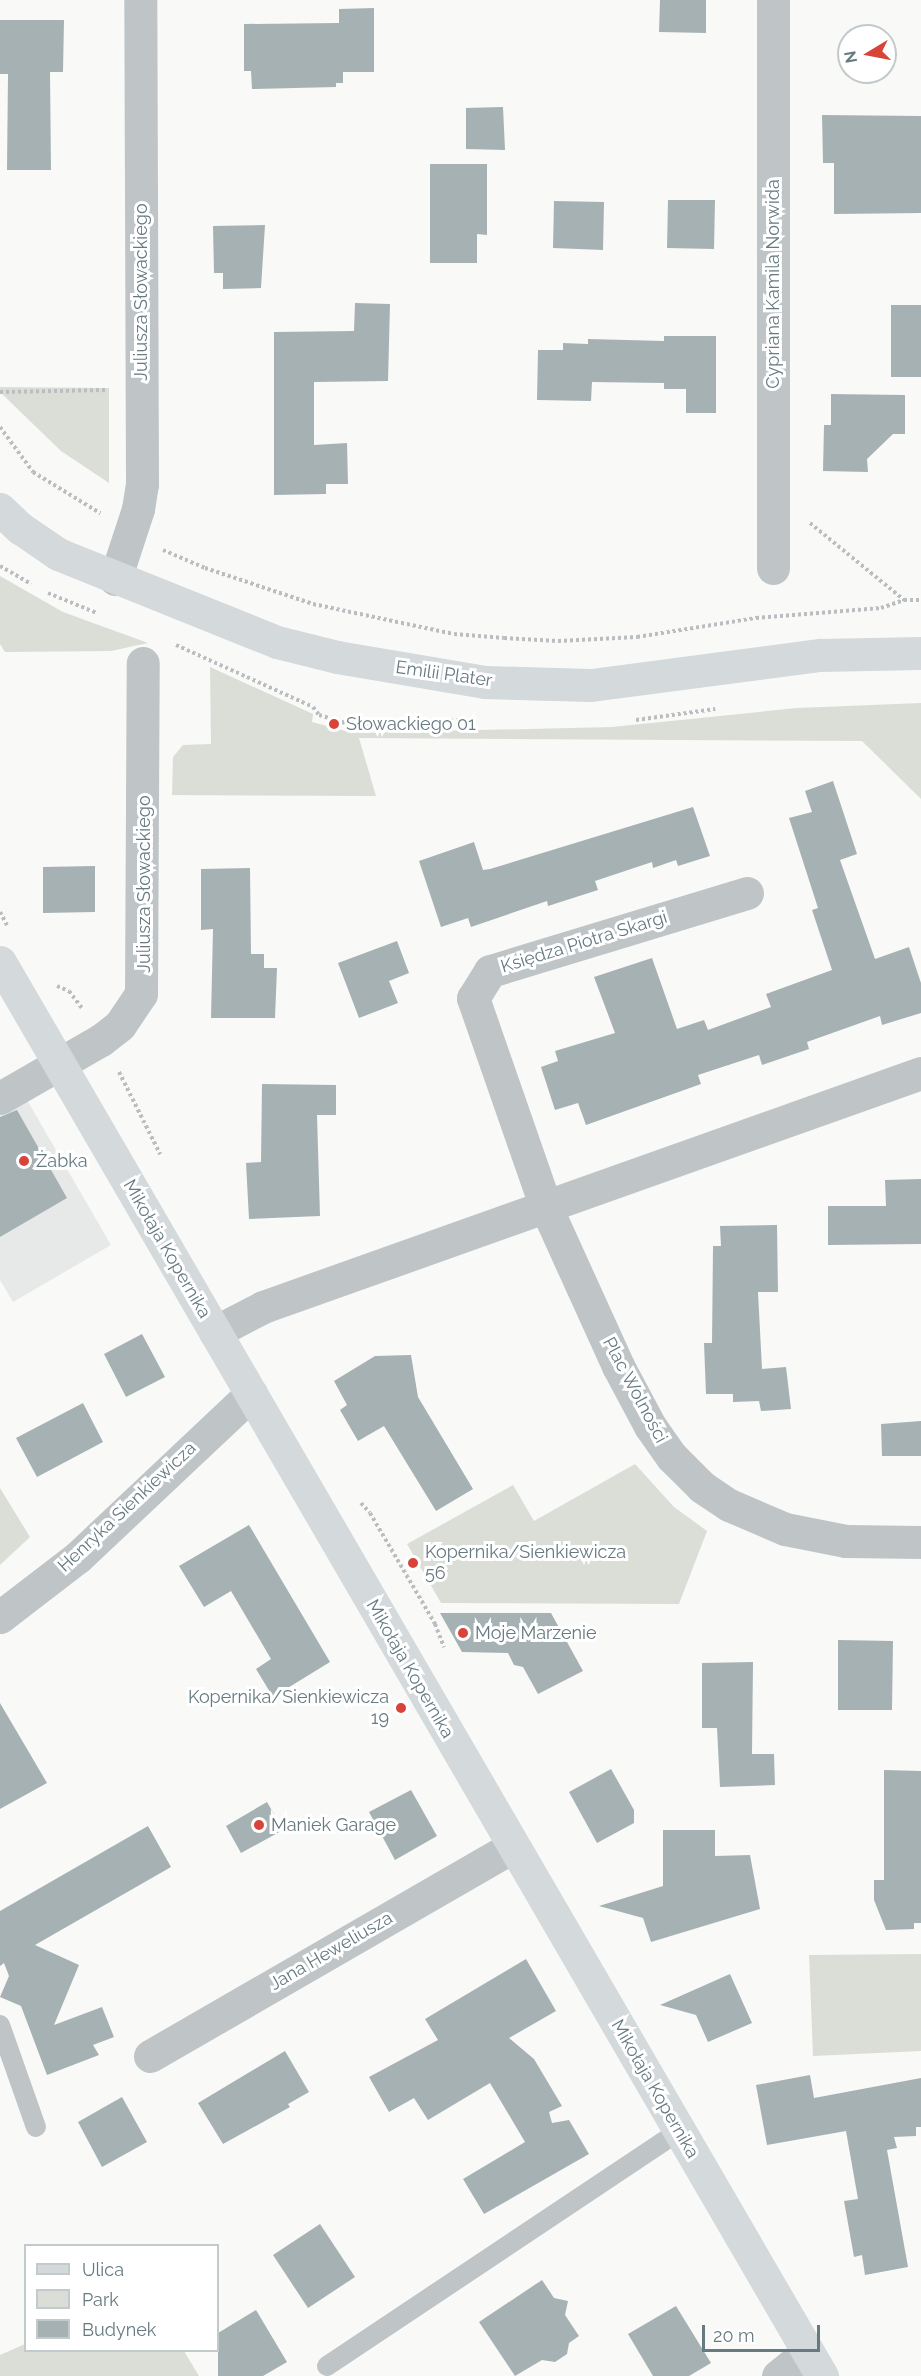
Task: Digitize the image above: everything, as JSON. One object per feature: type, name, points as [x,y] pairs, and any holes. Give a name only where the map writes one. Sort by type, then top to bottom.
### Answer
[{"type":"street","name":"Juliusza Słowackiego","points":[[115,579],[138,509],[142,484],[140,0]]},
{"type":"street","name":"Cypriana Kamila Norwida","points":[[773,0],[773,568]]},
{"type":"street","name":"Emilii Plater","points":[[0,509],[20,528],[58,554],[115,579],[277,642],[337,657],[485,682],[591,685],[820,655],[921,653]]},
{"type":"street","name":"Juliusza Słowackiego","points":[[0,1098],[60,1065],[120,1026],[143,987],[143,663]]},
{"type":"street","name":"Księdza Piotra Skargi","points":[[545,1205],[472,998],[490,971],[747,893]]},
{"type":"street","name":"Mikołaja Kopernika","points":[[0,962],[815,2364]]},
{"type":"street","points":[[215,1332],[263,1307],[921,1073]]},
{"type":"street","name":"Plac Wolności","points":[[545,1205],[618,1366],[650,1426],[672,1457],[702,1487],[758,1518],[817,1537],[921,1542]]},
{"type":"street","name":"Henryka Sienkiewicza","points":[[0,1617],[78,1557],[251,1394]]},
{"type":"street","name":"Jana Heweliusza","points":[[150,2056],[513,1846]]},
{"type":"street","points":[[777,2376],[815,2364]]},
{"type":"lane","points":[[0,2025],[36,2127]]},
{"type":"lane","points":[[327,2366],[679,2131]]},
{"type":"path","points":[[0,392],[75,394],[116,390]]},
{"type":"path","points":[[0,427],[33,472],[92,509]]},
{"type":"path","points":[[773,493],[904,600]]},
{"type":"path","points":[[164,550],[205,568],[313,604],[454,634],[504,638],[558,641],[638,637],[756,618],[881,608],[904,600],[921,600]]},
{"type":"path","points":[[122,1077],[160,1154]]},
{"type":"shaded area","points":[[27,1100],[111,1245],[13,1302],[0,1280],[0,1116]]},
{"type":"green space","points":[[0,387],[109,388],[109,483],[61,451],[0,392]]},
{"type":"green space","points":[[0,576],[63,612],[148,643],[111,651],[5,652],[0,644]]},
{"type":"green space","points":[[210,667],[313,714],[312,722],[353,733],[612,727],[797,708],[921,703],[921,799],[862,741],[359,738],[376,796],[172,795],[173,757],[183,745],[211,744]]},
{"type":"green space","points":[[635,1464],[674,1507],[707,1531],[679,1604],[441,1603],[407,1544],[513,1485],[534,1521]]},
{"type":"green space","points":[[0,1488],[30,1537],[0,1565]]},
{"type":"green space","points":[[921,1954],[921,2051],[813,2056],[809,1955]]},
{"type":"green space","points":[[24,2344],[24,2352],[185,2352],[199,2376],[0,2376],[0,2355]]},
{"type":"building","points":[[660,0],[706,0],[706,33],[659,32]]},
{"type":"building","points":[[374,8],[374,72],[343,72],[343,83],[336,83],[336,87],[252,89],[251,71],[244,71],[244,24],[339,23],[339,9]]},
{"type":"building","points":[[0,20],[64,20],[63,72],[50,72],[51,170],[7,170],[8,74],[0,74]]},
{"type":"building","points":[[503,107],[505,150],[466,149],[466,108]]},
{"type":"building","points":[[822,115],[921,116],[921,213],[834,214],[834,163],[823,163]]},
{"type":"building","points":[[430,164],[487,164],[487,235],[477,234],[477,263],[430,263]]},
{"type":"building","points":[[668,200],[715,200],[714,249],[667,248]]},
{"type":"building","points":[[554,201],[604,202],[603,250],[553,248]]},
{"type":"building","points":[[265,225],[261,288],[223,289],[223,273],[214,273],[213,226]]},
{"type":"building","points":[[355,303],[390,304],[388,381],[314,382],[314,445],[347,443],[348,484],[326,484],[326,494],[274,495],[274,332],[354,331]]},
{"type":"building","points":[[891,305],[921,305],[921,377],[891,377]]},
{"type":"building","points":[[664,336],[716,336],[716,413],[686,413],[686,389],[664,389],[664,383],[592,382],[591,401],[537,400],[538,350],[563,350],[563,343],[588,344],[588,339],[664,341]]},
{"type":"building","points":[[831,394],[905,395],[905,434],[893,434],[867,459],[868,472],[823,471],[824,425],[831,425]]},
{"type":"building","points":[[833,781],[857,854],[840,860],[875,959],[909,947],[921,983],[921,1013],[882,1025],[880,1016],[807,1042],[809,1049],[762,1065],[759,1055],[698,1075],[701,1084],[586,1125],[578,1103],[555,1110],[541,1067],[558,1061],[555,1051],[615,1033],[594,977],[652,958],[677,1029],[704,1020],[708,1030],[771,1007],[766,994],[832,970],[812,910],[818,908],[789,818],[812,812],[805,791]]},
{"type":"building","points":[[693,807],[710,856],[678,866],[676,860],[653,868],[652,862],[595,881],[598,890],[548,906],[547,901],[471,927],[468,918],[441,927],[419,861],[474,842],[483,870],[490,869]]},
{"type":"building","points":[[95,866],[95,912],[43,913],[43,867]]},
{"type":"building","points":[[250,868],[251,954],[264,954],[264,968],[277,968],[275,1018],[211,1018],[213,929],[201,930],[201,869]]},
{"type":"building","points":[[397,941],[409,973],[389,981],[398,1003],[359,1018],[338,963]]},
{"type":"building","points":[[262,1084],[336,1085],[336,1115],[317,1115],[320,1216],[249,1219],[246,1163],[261,1162]]},
{"type":"building","points":[[17,1110],[67,1198],[0,1237],[0,1117]]},
{"type":"building","points":[[921,1179],[921,1244],[828,1245],[828,1206],[886,1206],[885,1180]]},
{"type":"building","points":[[777,1225],[778,1292],[758,1292],[762,1369],[786,1367],[791,1409],[761,1411],[759,1401],[733,1402],[733,1394],[706,1394],[704,1343],[712,1343],[713,1246],[721,1246],[720,1226]]},
{"type":"building","points":[[142,1334],[165,1377],[126,1397],[104,1354]]},
{"type":"building","points":[[411,1355],[418,1397],[473,1489],[436,1511],[384,1426],[358,1441],[340,1410],[347,1405],[334,1381],[375,1356]]},
{"type":"building","points":[[83,1403],[103,1442],[37,1477],[16,1438]]},
{"type":"building","points":[[921,1421],[921,1456],[882,1456],[881,1424]]},
{"type":"building","points":[[249,1525],[330,1662],[273,1697],[256,1669],[271,1659],[231,1591],[204,1607],[179,1566]]},
{"type":"building","points":[[440,1613],[551,1613],[583,1671],[538,1694],[523,1667],[514,1665],[508,1653],[462,1652]]},
{"type":"building","points":[[838,1640],[893,1641],[892,1710],[838,1710]]},
{"type":"building","points":[[753,1662],[752,1754],[774,1754],[775,1785],[720,1787],[717,1728],[702,1728],[702,1663]]},
{"type":"building","points":[[0,1703],[47,1783],[0,1809]]},
{"type":"building","points":[[611,1769],[634,1810],[634,1823],[597,1843],[569,1792]]},
{"type":"building","points":[[884,1770],[921,1771],[921,1923],[914,1923],[914,1929],[886,1930],[874,1900],[874,1880],[884,1880]]},
{"type":"building","points":[[411,1790],[437,1836],[395,1860],[369,1812]]},
{"type":"building","points":[[267,1802],[283,1830],[241,1853],[226,1826]]},
{"type":"building","points":[[148,1826],[171,1867],[35,1945],[79,1965],[54,2025],[102,2007],[114,2037],[93,2045],[99,2055],[47,2075],[21,2006],[0,1997],[9,1976],[4,1963],[0,1966],[0,1911]]},
{"type":"building","points":[[663,1830],[715,1830],[715,1856],[750,1855],[760,1909],[651,1942],[643,1918],[599,1906],[663,1886]]},
{"type":"building","points":[[526,1959],[556,2011],[509,2038],[534,2059],[562,2106],[549,2112],[552,2123],[569,2120],[589,2154],[484,2214],[463,2179],[525,2142],[490,2083],[428,2120],[414,2098],[389,2112],[369,2077],[438,2040],[425,2019]]},
{"type":"building","points":[[730,1974],[752,2023],[708,2042],[696,2015],[660,2005]]},
{"type":"building","points":[[285,2051],[309,2092],[288,2104],[290,2107],[223,2144],[198,2103]]},
{"type":"building","points":[[810,2075],[814,2098],[921,2078],[921,2127],[916,2127],[916,2136],[894,2137],[897,2148],[887,2150],[908,2267],[865,2275],[862,2255],[854,2257],[844,2201],[858,2199],[846,2131],[767,2145],[756,2085]]},
{"type":"building","points":[[122,2097],[147,2142],[102,2167],[78,2122]]},
{"type":"building","points":[[320,2224],[355,2277],[308,2308],[273,2255]]},
{"type":"building","points":[[542,2280],[554,2298],[568,2301],[565,2315],[579,2336],[569,2343],[567,2354],[555,2362],[542,2360],[515,2376],[479,2322]]},
{"type":"building","points":[[676,2306],[711,2363],[689,2376],[653,2376],[628,2334]]},
{"type":"building","points":[[256,2310],[287,2362],[263,2376],[218,2376],[219,2332]]},
{"type":"place","name":"Słowackiego 01","points":[[334,724]]},
{"type":"place","name":"Żabka","points":[[24,1161]]},
{"type":"place","name":"Kopernika/Sienkiewicza 56","points":[[413,1563]]},
{"type":"place","name":"Moje Marzenie","points":[[463,1633]]},
{"type":"place","name":"Kopernika/Sienkiewicza 19","points":[[401,1708]]},
{"type":"place","name":"Maniek Garage","points":[[259,1825]]}]
